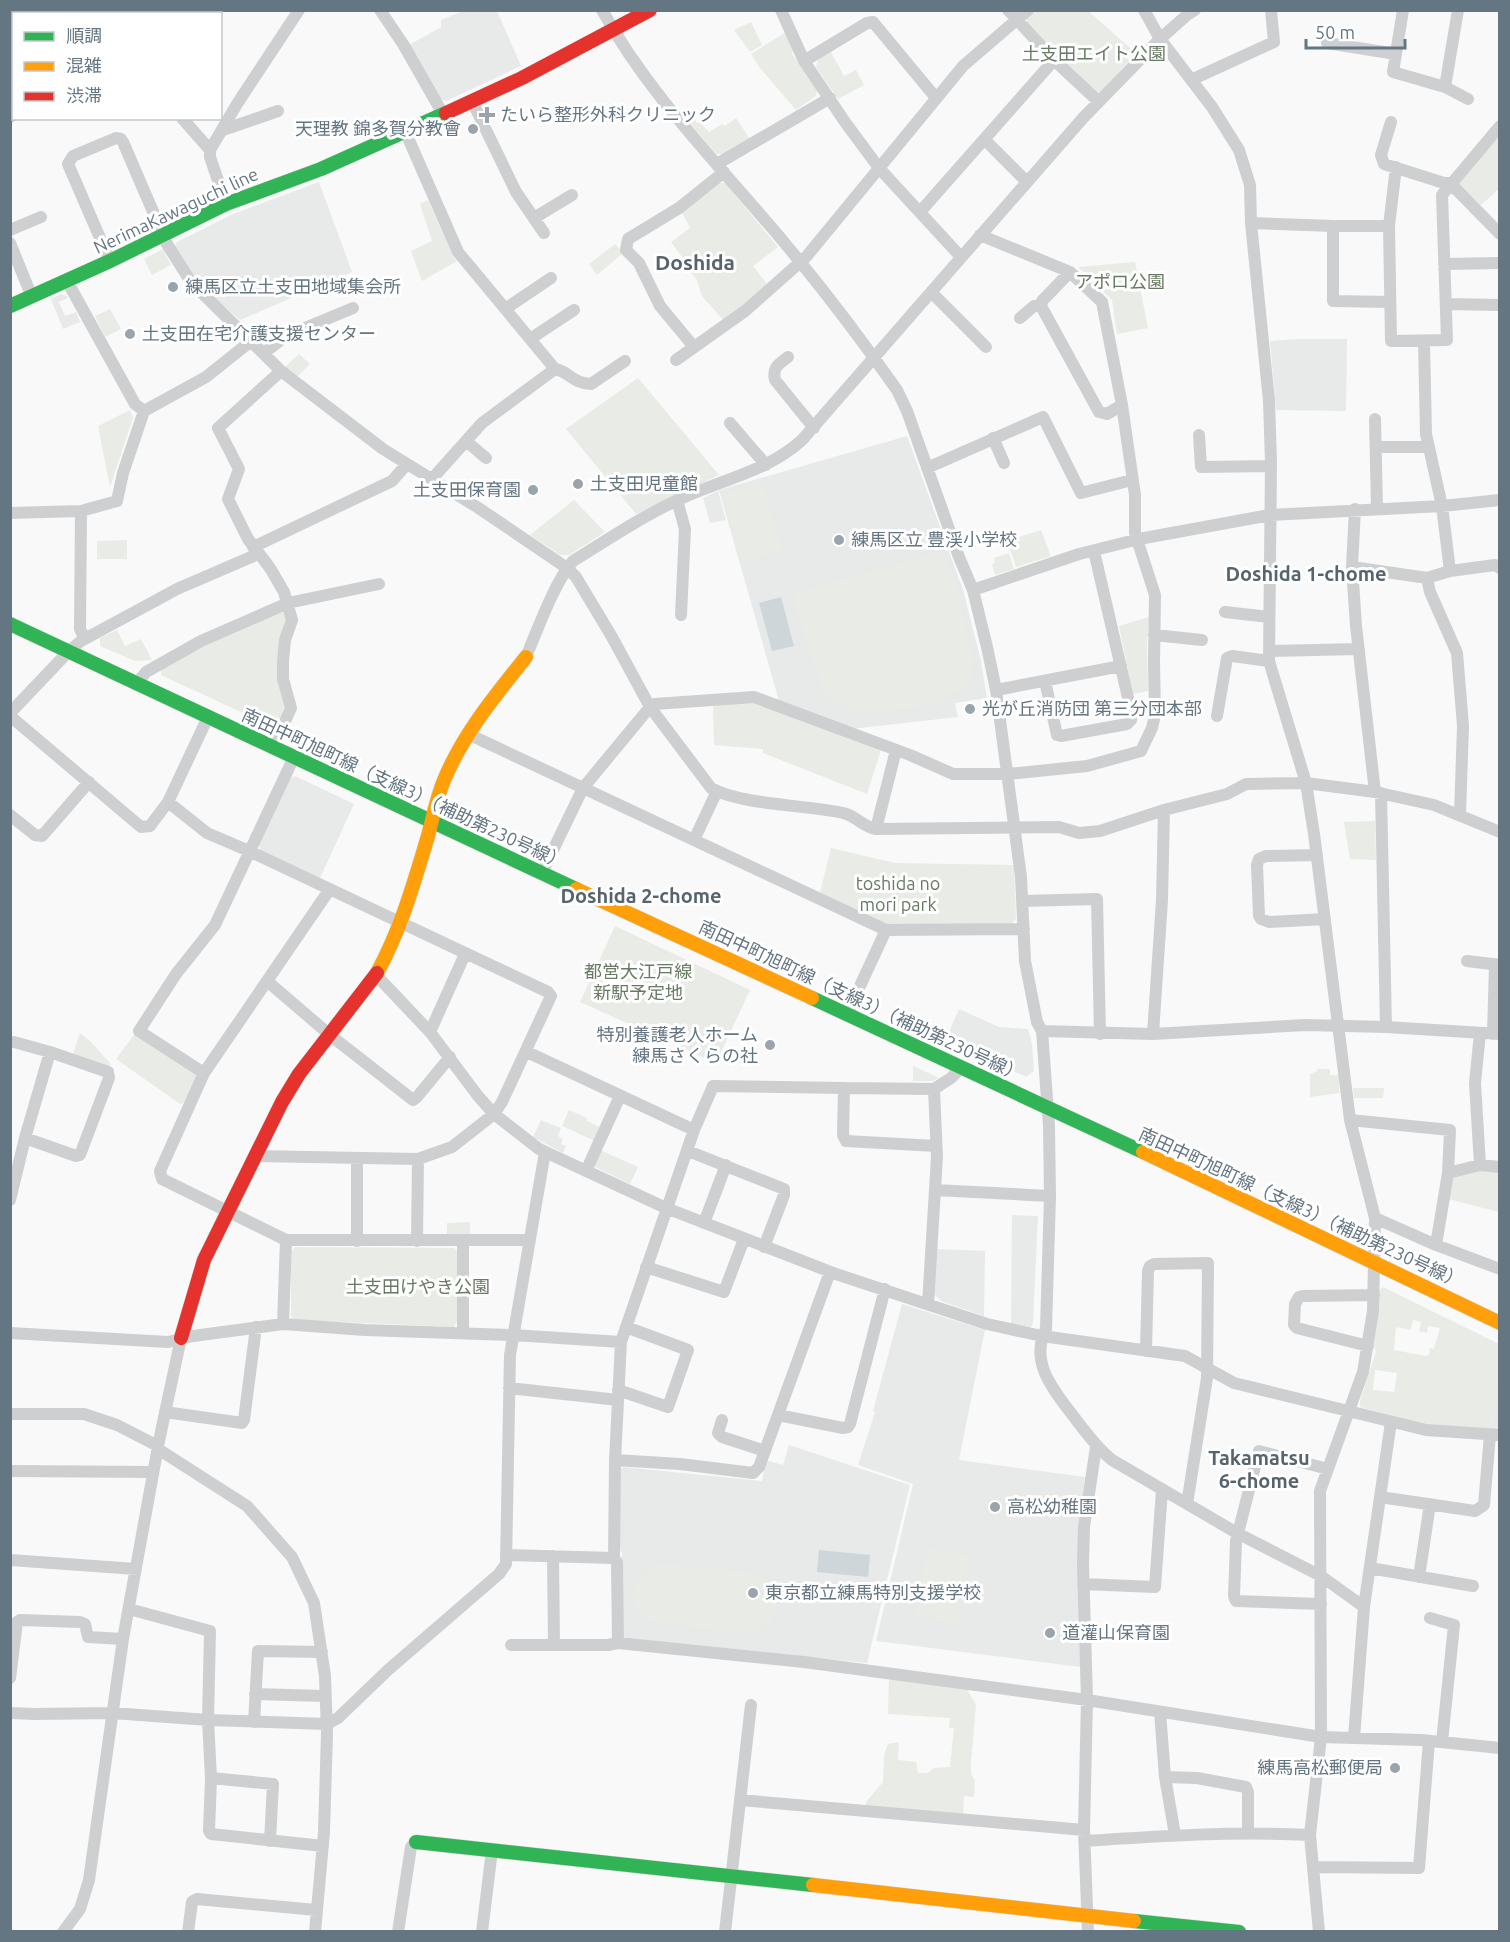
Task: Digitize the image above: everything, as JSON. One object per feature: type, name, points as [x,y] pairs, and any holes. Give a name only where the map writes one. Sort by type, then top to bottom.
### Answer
[{"type":"main road","name":"NerimaKawaguchi line","points":[[10,306],[110,261],[226,204],[315,172],[522,78],[650,10]]},
{"type":"main road","name":"南田中町旭町線（支線3）（補助第230号線）","points":[[10,624],[1069,1117],[1500,1323]]},
{"type":"main road","points":[[182,1338],[204,1260],[282,1102],[299,1074],[376,975],[401,924],[444,780],[480,715],[526,657]]},
{"type":"main road","points":[[416,1842],[1087,1915],[1148,1926],[1239,1932]]},
{"type":"street","points":[[380,10],[404,45],[443,114]]},
{"type":"street","points":[[602,10],[613,30],[666,106],[800,263],[897,390],[973,590],[996,690],[1015,828],[1025,961],[1037,1022],[1042,1031],[1048,1108],[1050,1196],[1046,1329],[1040,1348],[1047,1380],[1096,1446],[1112,1460],[1237,1533],[1321,1576],[1364,1607]]},
{"type":"street","points":[[781,10],[804,61],[879,168],[961,257]]},
{"type":"street","points":[[676,360],[745,311],[800,263],[963,66],[1012,15],[1028,10]]},
{"type":"street","points":[[1144,10],[1160,39],[1212,107],[1239,150],[1250,185],[1251,223],[1269,401],[1271,466],[1269,656],[1306,783],[1340,1025],[1350,1120],[1375,1218],[1373,1311],[1363,1372],[1320,1491],[1321,1737],[1310,1835],[1319,1932]]},
{"type":"street","points":[[526,657],[567,568],[583,555],[677,500],[766,465],[789,452],[814,428],[980,235],[1099,102],[1160,39],[1195,10]]},
{"type":"street","points":[[1191,80],[1274,42],[1271,10]]},
{"type":"street","points":[[1403,10],[1394,72],[1445,87],[1468,99]]},
{"type":"street","points":[[1445,87],[1458,10]]},
{"type":"street","points":[[226,204],[210,157],[210,150],[292,13]]},
{"type":"street","points":[[1012,15],[1054,60],[1099,102]]},
{"type":"street","points":[[804,61],[867,23],[873,22],[936,98]]},
{"type":"street","points":[[1327,43],[1396,54]]},
{"type":"street","points":[[920,212],[1054,60]]},
{"type":"street","points":[[694,347],[660,306],[639,263],[626,249],[628,239],[679,208],[721,168],[830,98]]},
{"type":"street","points":[[472,101],[516,192],[544,233]]},
{"type":"street","points":[[223,130],[278,111]]},
{"type":"street","points":[[184,120],[210,150]]},
{"type":"street","points":[[1391,122],[1381,155],[1384,164],[1450,183],[1500,234]]},
{"type":"street","points":[[1396,167],[1389,226],[1391,341],[1447,340],[1442,195],[1500,126]]},
{"type":"street","points":[[405,131],[458,252],[555,369],[561,370],[579,383],[591,384],[625,361]]},
{"type":"street","points":[[110,261],[68,164],[73,156],[116,138],[121,139],[168,247],[191,282],[281,371],[345,422],[407,465],[477,507],[567,568],[576,577],[612,637],[650,707],[711,788],[717,791],[743,798],[847,813],[866,827],[876,829],[1059,827],[1079,833],[1100,831],[1164,810],[1227,794],[1246,784],[1306,783],[1378,792],[1434,805],[1500,832]]},
{"type":"street","points":[[985,140],[1027,182]]},
{"type":"street","points":[[534,218],[572,195]]},
{"type":"street","points":[[10,230],[41,217]]},
{"type":"street","points":[[1251,223],[1389,226]]},
{"type":"street","points":[[1333,226],[1333,301],[1390,302]]},
{"type":"street","points":[[542,873],[583,788],[650,707],[655,704],[754,697],[896,750],[953,774],[1008,774],[1087,766],[1141,751],[1155,716],[1155,595],[1136,532],[1122,405],[1102,302],[1070,272],[980,235]]},
{"type":"street","points":[[10,243],[32,297]]},
{"type":"street","points":[[1444,264],[1500,263]]},
{"type":"street","points":[[1070,272],[1042,301],[1041,306],[1099,412],[1107,414],[1122,405]]},
{"type":"street","points":[[505,309],[551,278]]},
{"type":"street","points":[[67,281],[135,404],[144,411]]},
{"type":"street","points":[[931,292],[986,347]]},
{"type":"street","points":[[1447,304],[1500,305]]},
{"type":"street","points":[[1020,318],[1034,306],[1041,306]]},
{"type":"street","points":[[264,353],[286,336],[353,308]]},
{"type":"street","points":[[530,339],[574,310]]},
{"type":"street","points":[[10,513],[81,511],[117,501],[123,473],[144,411],[206,376],[251,341]]},
{"type":"street","points":[[1424,342],[1426,434],[1442,506],[1450,571]]},
{"type":"street","points":[[788,357],[776,367],[773,373],[775,380],[814,428]]},
{"type":"street","points":[[432,479],[482,423],[555,369]]},
{"type":"street","points":[[273,748],[291,708],[283,679],[283,661],[285,640],[292,620],[288,603],[270,568],[255,550],[228,499],[239,469],[218,428],[281,371]]},
{"type":"street","points":[[927,468],[1043,417],[1081,493],[1132,480]]},
{"type":"street","points":[[1375,419],[1377,508]]},
{"type":"street","points":[[730,423],[766,465]]},
{"type":"street","points":[[1199,435],[1201,467],[1271,466]]},
{"type":"street","points":[[993,438],[1004,463]]},
{"type":"street","points":[[466,441],[486,458]]},
{"type":"street","points":[[1376,447],[1429,447]]},
{"type":"street","points":[[208,717],[168,802],[150,826],[141,827],[10,714],[69,651],[86,639],[177,589],[392,481],[407,465]]},
{"type":"street","points":[[677,500],[685,529],[681,615]]},
{"type":"street","points":[[973,590],[1139,539],[1270,515],[1442,506],[1500,500]]},
{"type":"street","points":[[1356,509],[1352,567],[1359,649],[1378,792],[1386,1027]]},
{"type":"street","points":[[81,511],[80,629],[86,639]]},
{"type":"street","points":[[1045,681],[1057,735],[1127,724],[1131,720],[1132,715],[1094,551]]},
{"type":"street","points":[[1352,567],[1427,578],[1450,571],[1494,566],[1500,568]]},
{"type":"street","points":[[1427,578],[1430,592],[1457,653],[1463,726],[1461,815]]},
{"type":"street","points":[[137,683],[146,672],[201,640],[288,603],[379,584]]},
{"type":"street","points":[[1225,612],[1269,617]]},
{"type":"street","points":[[1154,635],[1202,640]]},
{"type":"street","points":[[1217,716],[1227,658],[1359,649]]},
{"type":"street","points":[[996,690],[1121,666]]},
{"type":"street","points":[[468,734],[886,930],[1024,929]]},
{"type":"street","points":[[876,829],[896,750]]},
{"type":"street","points":[[204,1073],[140,1030],[176,974],[215,925],[294,758]]},
{"type":"street","points":[[10,815],[35,836],[42,836],[89,782]]},
{"type":"street","points":[[694,840],[717,791]]},
{"type":"street","points":[[168,802],[207,833],[548,992],[551,996],[502,1102],[494,1114],[452,1147],[417,1159],[255,1156]]},
{"type":"street","points":[[1153,1034],[1162,900],[1164,810]]},
{"type":"street","points":[[1317,855],[1266,856],[1259,859],[1257,865],[1259,916],[1269,922],[1325,919]]},
{"type":"street","points":[[330,889],[204,1073],[160,1171],[162,1179],[286,1240],[529,1239]]},
{"type":"street","points":[[1022,901],[1097,899],[1100,1034]]},
{"type":"street","points":[[847,1014],[886,930]]},
{"type":"street","points":[[430,1032],[465,954]]},
{"type":"street","points":[[1042,1031],[1153,1034],[1285,1025],[1340,1025],[1496,1034],[1497,964],[1467,961]]},
{"type":"street","points":[[376,975],[430,1032],[494,1114],[545,1152],[666,1208],[830,1272],[987,1324],[1042,1336],[1185,1356],[1234,1383],[1426,1430],[1495,1435],[1484,1505],[1480,1509],[1475,1511],[1380,1497]]},
{"type":"street","points":[[267,981],[330,1035],[413,1100],[450,1058]]},
{"type":"street","points":[[1480,1033],[1475,1083],[1480,1165]]},
{"type":"street","points":[[14,1042],[108,1072],[109,1078],[80,1155],[76,1156],[25,1138]]},
{"type":"street","points":[[10,1200],[50,1052]]},
{"type":"street","points":[[527,1052],[694,1130]]},
{"type":"street","points":[[618,1643],[617,1562],[614,1558],[615,1460],[621,1342],[694,1130],[713,1086],[934,1089],[951,1078],[962,1067]]},
{"type":"street","points":[[844,1088],[843,1136],[846,1141],[936,1146]]},
{"type":"street","points":[[928,1304],[935,1190],[934,1089]]},
{"type":"street","points":[[586,1171],[620,1096]]},
{"type":"street","points":[[1350,1120],[1450,1130],[1448,1173],[1436,1245]]},
{"type":"street","points":[[688,1151],[784,1189],[784,1195],[764,1247]]},
{"type":"street","points":[[10,1713],[112,1713],[208,1720],[327,1724],[338,1718],[388,1670],[499,1574],[506,1564],[510,1355],[545,1152]]},
{"type":"street","points":[[357,1159],[357,1241]]},
{"type":"street","points":[[417,1159],[417,1241]]},
{"type":"street","points":[[1448,1173],[1480,1165],[1500,1167]]},
{"type":"street","points":[[704,1223],[726,1166]]},
{"type":"street","points":[[935,1190],[1050,1196]]},
{"type":"street","points":[[1375,1218],[1436,1245],[1500,1269]]},
{"type":"street","points":[[646,1267],[724,1292],[744,1239]]},
{"type":"street","points":[[283,1324],[286,1240]]},
{"type":"street","points":[[463,1240],[463,1333]]},
{"type":"street","points":[[1146,1351],[1150,1266],[1205,1261],[1209,1265],[1207,1368],[1187,1504]]},
{"type":"street","points":[[615,1460],[680,1464],[753,1473],[759,1467],[830,1272]]},
{"type":"street","points":[[778,1415],[843,1428],[848,1427],[885,1289]]},
{"type":"street","points":[[1368,1346],[1297,1328],[1294,1325],[1295,1304],[1299,1297],[1304,1296],[1374,1294]]},
{"type":"street","points":[[10,1333],[168,1342],[283,1324],[621,1342]]},
{"type":"street","points":[[165,1412],[242,1423],[256,1327]]},
{"type":"street","points":[[509,1388],[618,1395],[668,1407],[688,1350],[626,1327]]},
{"type":"street","points":[[63,1932],[80,1909],[86,1893],[123,1639],[153,1472],[182,1338]]},
{"type":"street","points":[[10,1414],[84,1414],[117,1425],[158,1447],[247,1506],[292,1557],[314,1603],[325,1676],[327,1724],[323,1845],[315,1932]]},
{"type":"street","points":[[722,1420],[718,1433],[722,1437],[765,1451]]},
{"type":"street","points":[[1354,1738],[1364,1607],[1391,1422]]},
{"type":"street","points":[[1088,1932],[1085,1835],[1087,1700],[1083,1584],[1084,1527],[1096,1446]]},
{"type":"street","points":[[1321,1604],[1236,1600],[1234,1596],[1237,1533],[1256,1454],[1259,1451],[1329,1469]]},
{"type":"street","points":[[10,1471],[153,1472]]},
{"type":"street","points":[[1083,1584],[1155,1587],[1162,1490]]},
{"type":"street","points":[[1419,1577],[1430,1504]]},
{"type":"street","points":[[506,1555],[614,1558]]},
{"type":"street","points":[[553,1556],[554,1645]]},
{"type":"street","points":[[10,1560],[136,1569]]},
{"type":"street","points":[[1370,1568],[1473,1586]]},
{"type":"street","points":[[129,1609],[210,1631],[208,1720],[211,1778],[209,1831],[211,1834],[323,1845]]},
{"type":"street","points":[[1430,1617],[1454,1625],[1442,1742]]},
{"type":"street","points":[[10,1678],[17,1622],[20,1620],[80,1622],[85,1624],[88,1637],[123,1639]]},
{"type":"street","points":[[511,1645],[608,1645],[618,1643],[804,1662],[1087,1700],[1321,1737],[1429,1741],[1500,1748]]},
{"type":"street","points":[[254,1722],[258,1651],[322,1652]]},
{"type":"street","points":[[255,1694],[325,1695]]},
{"type":"street","points":[[725,1932],[751,1705]]},
{"type":"street","points":[[1161,1712],[1165,1777],[1175,1835]]},
{"type":"street","points":[[1314,1867],[1419,1868],[1429,1741]]},
{"type":"street","points":[[1165,1777],[1197,1778],[1246,1787],[1248,1833]]},
{"type":"street","points":[[211,1778],[273,1784],[270,1841]]},
{"type":"street","points":[[740,1800],[1085,1835],[1248,1833],[1310,1835]]},
{"type":"street","points":[[398,1932],[411,1847],[416,1842]]},
{"type":"street","points":[[482,1932],[492,1850]]},
{"type":"street","points":[[188,1932],[192,1902],[197,1899],[316,1910]]},
{"type":"shaded area","points":[[463,11],[497,11],[521,66],[446,101],[440,99],[409,45],[441,27],[441,20]]},
{"type":"shaded area","points":[[319,182],[352,272],[240,320],[194,280],[174,249],[177,242],[233,214]]},
{"type":"shaded area","points":[[61,294],[68,298],[59,302],[65,316],[76,312],[80,322],[63,329],[51,299]]},
{"type":"shaded area","points":[[1347,339],[1346,411],[1276,410],[1270,341]]},
{"type":"shaded area","name":"練馬区立 豊渓小学校","points":[[907,436],[963,590],[981,661],[987,698],[955,703],[958,717],[851,729],[779,701],[719,490]]},
{"type":"shaded area","points":[[718,491],[726,520],[710,523],[703,498]]},
{"type":"shaded area","points":[[781,597],[794,646],[772,651],[759,603]]},
{"type":"shaded area","points":[[295,776],[354,804],[320,878],[260,851],[259,844],[287,779]]},
{"type":"shaded area","points":[[959,1009],[999,1027],[1028,1029],[1032,1044],[1034,1071],[1026,1077],[946,1039]]},
{"type":"shaded area","points":[[541,1120],[561,1128],[558,1136],[563,1139],[561,1144],[566,1146],[563,1153],[533,1137]]},
{"type":"shaded area","points":[[1012,1215],[1038,1216],[1031,1327],[1011,1324]]},
{"type":"shaded area","points":[[935,1249],[985,1251],[984,1316],[941,1301],[933,1293]]},
{"type":"shaded area","name":"高松幼稚園","points":[[902,1304],[985,1330],[959,1460],[1085,1477],[1079,1530],[1080,1667],[876,1641],[913,1484],[858,1465],[875,1412],[873,1411]]},
{"type":"shaded area","points":[[1499,1376],[1499,1430],[1492,1429]]},
{"type":"shaded area","name":"東京都立練馬特別支援学校","points":[[789,1445],[910,1485],[867,1663],[626,1639],[621,1634],[620,1470],[623,1467],[762,1481],[766,1460],[783,1465]]},
{"type":"shaded area","points":[[819,1550],[870,1555],[868,1577],[817,1572]]},
{"type":"green space","points":[[11,10],[94,10],[95,12],[12,12],[11,65]]},
{"type":"green space","name":"土支田エイト公園","points":[[1035,11],[1088,11],[1136,53],[1101,92],[1092,92],[1027,25],[1027,17]]},
{"type":"green space","points":[[751,22],[762,45],[750,52],[734,30]]},
{"type":"green space","points":[[786,32],[793,50],[792,54],[817,91],[816,96],[796,110],[751,54]]},
{"type":"green space","points":[[831,52],[844,76],[856,70],[864,85],[838,99],[816,67],[818,59]]},
{"type":"green space","points":[[736,118],[750,139],[723,154],[716,154],[689,122],[694,119],[697,123],[700,122],[709,132],[722,124],[725,126]]},
{"type":"green space","points":[[1499,132],[1499,189],[1481,205],[1459,185],[1459,180]]},
{"type":"green space","points":[[718,183],[725,183],[778,247],[753,266],[767,284],[724,321],[702,296],[689,266],[671,242],[690,228],[682,212]]},
{"type":"green space","points":[[428,200],[457,261],[422,281],[411,251],[432,241],[420,204]]},
{"type":"green space","points":[[615,244],[623,253],[597,275],[589,264]]},
{"type":"green space","points":[[163,249],[171,265],[152,275],[144,259]]},
{"type":"green space","name":"アポロ公園","points":[[1135,262],[1148,328],[1117,334],[1112,300],[1078,267]]},
{"type":"green space","points":[[110,309],[121,329],[105,337],[95,316]]},
{"type":"green space","points":[[299,354],[310,364],[296,378],[285,367]]},
{"type":"green space","points":[[638,378],[719,475],[636,514],[566,429]]},
{"type":"green space","points":[[130,410],[133,418],[110,487],[98,426]]},
{"type":"green space","points":[[759,483],[760,487],[764,486],[782,551],[741,562],[723,497],[725,497],[724,493]]},
{"type":"green space","points":[[574,500],[605,532],[569,555],[560,555],[530,535]]},
{"type":"green space","points":[[1041,530],[1051,556],[1016,567],[1007,541]]},
{"type":"green space","points":[[127,540],[127,559],[97,559],[97,541]]},
{"type":"green space","points":[[941,551],[958,589],[973,659],[972,673],[966,686],[939,704],[870,714],[849,712],[825,694],[793,598],[795,593]]},
{"type":"green space","points":[[1009,553],[1014,569],[995,575],[992,564],[995,563],[994,558]]},
{"type":"green space","points":[[279,611],[286,614],[287,620],[277,661],[285,704],[277,725],[271,726],[161,675],[161,668],[202,644]]},
{"type":"green space","points":[[1149,617],[1148,691],[1133,694],[1119,626]]},
{"type":"green space","points":[[117,630],[125,646],[141,639],[152,660],[135,661],[100,646],[100,638]]},
{"type":"green space","points":[[756,702],[881,750],[867,794],[763,753],[763,749],[714,745],[713,704]]},
{"type":"green space","points":[[1375,821],[1376,860],[1350,859],[1344,822]]},
{"type":"green space","name":"toshida no mori park","points":[[831,848],[895,863],[1014,865],[1016,919],[1011,925],[889,925],[820,893]]},
{"type":"green space","name":"都営大江戸線 新駅予定地","points":[[615,926],[750,990],[716,1063],[580,1002]]},
{"type":"green space","points":[[136,1032],[195,1072],[197,1079],[186,1102],[180,1104],[116,1059]]},
{"type":"green space","points":[[80,1033],[110,1063],[109,1067],[73,1054]]},
{"type":"green space","points":[[913,1066],[939,1078],[933,1081],[913,1081]]},
{"type":"green space","points":[[1317,1069],[1330,1069],[1330,1075],[1339,1075],[1339,1093],[1310,1097],[1310,1074]]},
{"type":"green space","points":[[1353,1088],[1384,1088],[1383,1098],[1354,1098]]},
{"type":"green space","points":[[569,1110],[602,1128],[595,1141],[562,1126]]},
{"type":"green space","points":[[600,1150],[638,1167],[630,1184],[593,1166]]},
{"type":"green space","points":[[1480,1167],[1499,1172],[1499,1212],[1448,1199],[1452,1175]]},
{"type":"green space","points":[[470,1222],[470,1234],[447,1234],[447,1223]]},
{"type":"green space","name":"土支田けやき公園","points":[[295,1247],[454,1248],[458,1252],[457,1321],[454,1327],[295,1320],[291,1316],[291,1252]]},
{"type":"green space","points":[[1383,1287],[1499,1344],[1499,1376],[1492,1429],[1426,1425],[1360,1407],[1376,1352],[1374,1345],[1378,1291]],"holes":[[[1413,1320],[1421,1322],[1419,1331],[1427,1333],[1428,1326],[1440,1328],[1434,1349],[1430,1348],[1429,1355],[1394,1350],[1396,1327],[1411,1330]],[[1375,1370],[1397,1373],[1394,1392],[1373,1390]]]},
{"type":"green space","points":[[928,1547],[971,1556],[957,1624],[914,1615]]},
{"type":"green space","points":[[665,1564],[745,1572],[763,1577],[772,1585],[776,1597],[777,1603],[773,1618],[760,1630],[746,1633],[680,1626],[645,1618],[633,1602],[635,1585],[646,1571]]},
{"type":"green space","points":[[889,1679],[967,1689],[976,1705],[971,1762],[971,1774],[975,1781],[974,1797],[964,1796],[963,1815],[865,1807],[866,1802],[883,1782],[884,1755],[888,1744],[899,1742],[898,1760],[916,1762],[918,1773],[928,1773],[934,1768],[950,1767],[954,1728],[949,1728],[950,1718],[888,1714]]},
{"type":"traffic: fast","points":[[10,306],[110,261],[226,204],[321,169],[446,113]]},
{"type":"traffic: fast","points":[[10,624],[576,889]]},
{"type":"traffic: fast","points":[[812,998],[1143,1152]]},
{"type":"traffic: fast","points":[[416,1842],[813,1885]]},
{"type":"traffic: fast","points":[[1134,1921],[1239,1932]]},
{"type":"traffic: slow","points":[[377,973],[406,906],[440,792],[453,761],[481,715],[526,657]]},
{"type":"traffic: slow","points":[[576,889],[812,998]]},
{"type":"traffic: slow","points":[[1143,1152],[1500,1323]]},
{"type":"traffic: slow","points":[[813,1885],[1134,1921]]},
{"type":"traffic: jam","points":[[446,113],[522,78],[650,10]]},
{"type":"traffic: jam","points":[[181,1338],[204,1260],[282,1102],[299,1074],[377,973]]},
{"type":"place","name":"たいら整形外科クリニック","points":[[487,115]]},
{"type":"place","name":"天理教 錦多賀分教會","points":[[473,129]]},
{"type":"place","name":"練馬区立土支田地域集会所","points":[[173,287]]},
{"type":"place","name":"土支田在宅介護支援センター","points":[[130,334]]},
{"type":"place","name":"土支田児童館","points":[[578,484]]},
{"type":"place","name":"土支田保育園","points":[[533,490]]},
{"type":"place","name":"練馬区立 豊渓小学校","points":[[839,540]]},
{"type":"place","name":"光が丘消防団 第三分団本部","points":[[970,709]]},
{"type":"place","name":"特別養護老人ホーム 練馬さくらの社","points":[[770,1045]]},
{"type":"place","name":"高松幼稚園","points":[[995,1507]]},
{"type":"place","name":"東京都立練馬特別支援学校","points":[[753,1593]]},
{"type":"place","name":"道灌山保育園","points":[[1050,1633]]},
{"type":"place","name":"練馬高松郵便局","points":[[1395,1768]]},
{"type":"district","name":"Doshida","points":[[695,263]]},
{"type":"district","name":"Doshida 1-chome","points":[[1306,574]]},
{"type":"district","name":"Doshida 2-chome","points":[[641,896]]},
{"type":"district","name":"Takamatsu 6-chome","points":[[1259,1470]]}]
